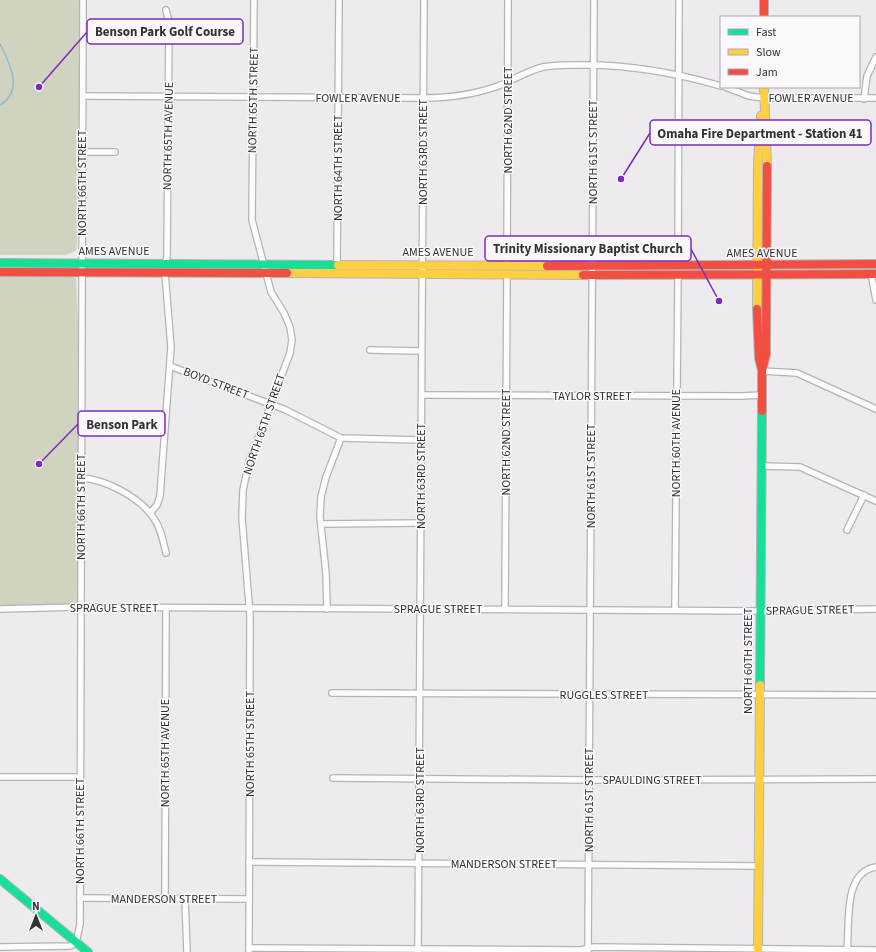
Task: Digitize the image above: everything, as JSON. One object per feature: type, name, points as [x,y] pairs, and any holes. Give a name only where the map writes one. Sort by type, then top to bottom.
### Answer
[{"type":"main road","points":[[764,0],[764,16]]},
{"type":"main road","name":"NORTH 60TH STREET","points":[[762,371],[766,354],[767,274],[767,165],[764,88]]},
{"type":"main road","name":"NORTH 60TH STREET","points":[[758,950],[762,371],[757,348],[759,134],[764,98]]},
{"type":"main road","name":"AMES AVENUE","points":[[0,263],[263,263],[592,266],[767,266],[874,264]]},
{"type":"main road","name":"AMES AVENUE","points":[[0,272],[592,275],[874,274]]},
{"type":"main road","points":[[0,879],[88,952]]},
{"type":"street","name":"NORTH 66TH STREET","points":[[76,943],[80,924],[83,0]]},
{"type":"street","name":"NORTH 65TH STREET","points":[[249,950],[250,608],[242,518],[243,490],[249,462],[290,353],[292,340],[289,322],[271,292],[252,220],[254,0]]},
{"type":"street","name":"NORTH 64TH STREET","points":[[337,264],[339,0]]},
{"type":"street","name":"NORTH 63RD STREET","points":[[418,950],[424,0]]},
{"type":"street","name":"NORTH 62ND STREET","points":[[507,265],[508,0]]},
{"type":"street","name":"NORTH 61ST STREET","points":[[588,950],[594,0]]},
{"type":"street","points":[[678,266],[679,0]]},
{"type":"street","name":"NORTH 65TH AVENUE","points":[[165,264],[167,257],[169,22],[166,10]]},
{"type":"street","points":[[864,98],[867,76],[876,57]]},
{"type":"street","name":"FOWLER AVENUE","points":[[83,96],[423,98],[469,95],[507,82],[543,67],[562,65],[637,67],[678,74],[720,86]]},
{"type":"street","name":"FOWLER AVENUE","points":[[728,88],[749,96],[764,98],[876,98]]},
{"type":"street","points":[[83,152],[115,152]]},
{"type":"street","points":[[874,264],[876,300]]},
{"type":"street","points":[[150,513],[157,505],[160,496],[170,366],[171,335],[165,273]]},
{"type":"street","name":"NORTH 62ND STREET","points":[[505,609],[507,274]]},
{"type":"street","name":"NORTH 60TH AVENUE","points":[[675,610],[678,275]]},
{"type":"street","points":[[370,350],[422,351]]},
{"type":"street","name":"BOYD STREET","points":[[170,366],[271,404],[341,438],[421,440]]},
{"type":"street","points":[[762,371],[797,373],[876,409]]},
{"type":"street","name":"TAYLOR STREET","points":[[422,396],[762,395]]},
{"type":"street","points":[[327,609],[326,573],[320,507],[322,489],[341,438]]},
{"type":"street","points":[[761,466],[800,467],[876,500]]},
{"type":"street","points":[[81,478],[104,482],[140,503],[150,513],[159,528],[166,553]]},
{"type":"street","points":[[847,530],[864,495]]},
{"type":"street","points":[[321,524],[421,523]]},
{"type":"street","name":"SPRAGUE STREET","points":[[0,609],[81,607],[760,611],[876,609]]},
{"type":"street","name":"NORTH 65TH AVENUE","points":[[165,899],[166,608]]},
{"type":"street","name":"RUGGLES STREET","points":[[332,693],[760,696],[876,695]]},
{"type":"street","points":[[0,777],[80,778]]},
{"type":"street","name":"SPAULDING STREET","points":[[333,778],[589,780],[876,779]]},
{"type":"street","name":"MANDERSON STREET","points":[[249,862],[759,866]]},
{"type":"street","points":[[847,951],[850,904],[855,880],[862,872],[876,867]]},
{"type":"street","name":"MANDERSON STREET","points":[[80,898],[249,899]]},
{"type":"street","points":[[185,899],[187,952]]},
{"type":"street","points":[[0,947],[62,947],[76,943]]},
{"type":"street","points":[[249,950],[588,950],[594,947],[744,947],[758,950],[876,950]]},
{"type":"green space","points":[[0,0],[79,0],[79,225],[76,251],[65,255],[0,255]]},
{"type":"green space","points":[[0,277],[74,277],[76,279],[78,324],[78,605],[0,605]]},
{"type":"waterway","points":[[0,44],[8,60],[13,76],[12,92],[0,105]]},
{"type":"traffic: fast","points":[[0,263],[338,265]]},
{"type":"traffic: fast","points":[[760,685],[762,411]]},
{"type":"traffic: fast","points":[[0,879],[88,952]]},
{"type":"traffic: slow","points":[[764,88],[767,166]]},
{"type":"traffic: slow","points":[[757,309],[758,163],[761,116]]},
{"type":"traffic: slow","points":[[338,265],[547,266]]},
{"type":"traffic: slow","points":[[287,273],[583,275]]},
{"type":"traffic: slow","points":[[758,952],[760,685]]},
{"type":"traffic: jam","points":[[764,0],[764,16]]},
{"type":"traffic: jam","points":[[762,411],[762,371],[766,354],[767,166]]},
{"type":"traffic: jam","points":[[547,266],[876,264]]},
{"type":"traffic: jam","points":[[0,272],[287,273]]},
{"type":"traffic: jam","points":[[583,275],[876,274]]},
{"type":"traffic: jam","points":[[757,309],[759,358],[762,370]]},
{"type":"place","name":"Benson Park Golf Course","points":[[39,87]]},
{"type":"place","name":"Omaha Fire Department - Station 41","points":[[621,179]]},
{"type":"place","name":"Trinity Missionary Baptist Church","points":[[719,301]]},
{"type":"place","name":"Benson Park","points":[[39,464]]}]
